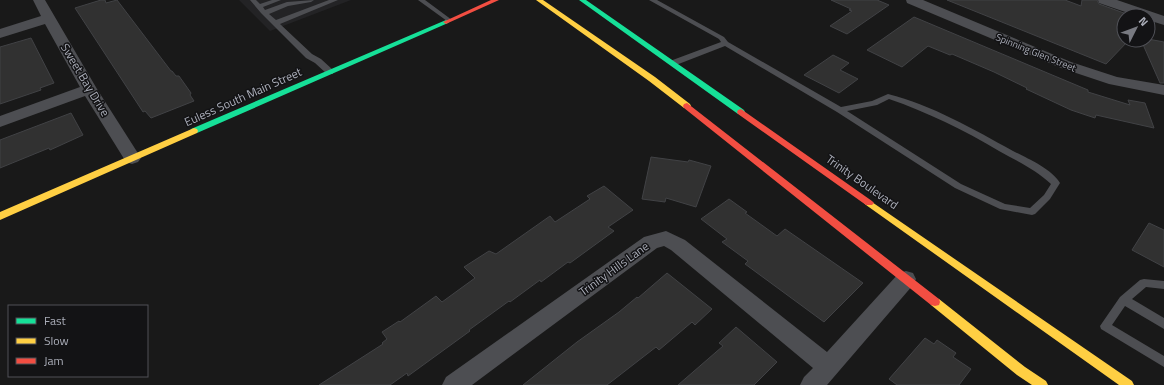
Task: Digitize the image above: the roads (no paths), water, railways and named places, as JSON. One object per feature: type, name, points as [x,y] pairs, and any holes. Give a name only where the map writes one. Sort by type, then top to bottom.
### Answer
[{"type":"main road","name":"Euless South Main Street","points":[[0,216],[496,0]]},
{"type":"main road","points":[[539,0],[652,80],[1021,371],[1042,385]]},
{"type":"main road","name":"Trinity Boulevard","points":[[582,0],[1128,385]]},
{"type":"street","name":"Sweet Bay Drive","points":[[39,0],[89,89],[132,158]]},
{"type":"street","name":"Spinning Glen Street","points":[[912,0],[1066,65],[1114,81],[1164,90]]},
{"type":"street","points":[[1104,0],[1164,21]]},
{"type":"street","points":[[0,34],[48,18]]},
{"type":"street","points":[[0,122],[89,89]]},
{"type":"street","name":"Trinity Hills Lane","points":[[454,385],[650,242],[666,238],[678,245],[829,367]]},
{"type":"street","points":[[812,385],[906,279]]},
{"type":"lane","points":[[254,0],[264,13],[309,56],[318,61],[330,72]]},
{"type":"lane","points":[[260,6],[278,0]]},
{"type":"lane","points":[[264,13],[287,4],[311,0]]},
{"type":"lane","points":[[275,23],[335,0]]},
{"type":"lane","points":[[421,0],[449,20]]},
{"type":"lane","points":[[652,0],[722,38],[725,43],[785,76],[958,186],[1004,207],[1032,212],[1047,197],[1056,183],[1044,172],[973,132],[908,102],[888,96],[874,103],[840,110]]},
{"type":"lane","points":[[673,63],[725,43]]},
{"type":"lane","points":[[1164,285],[1144,283],[1124,300],[1105,326],[1164,362]]},
{"type":"lane","points":[[1124,300],[1164,324]]}]
